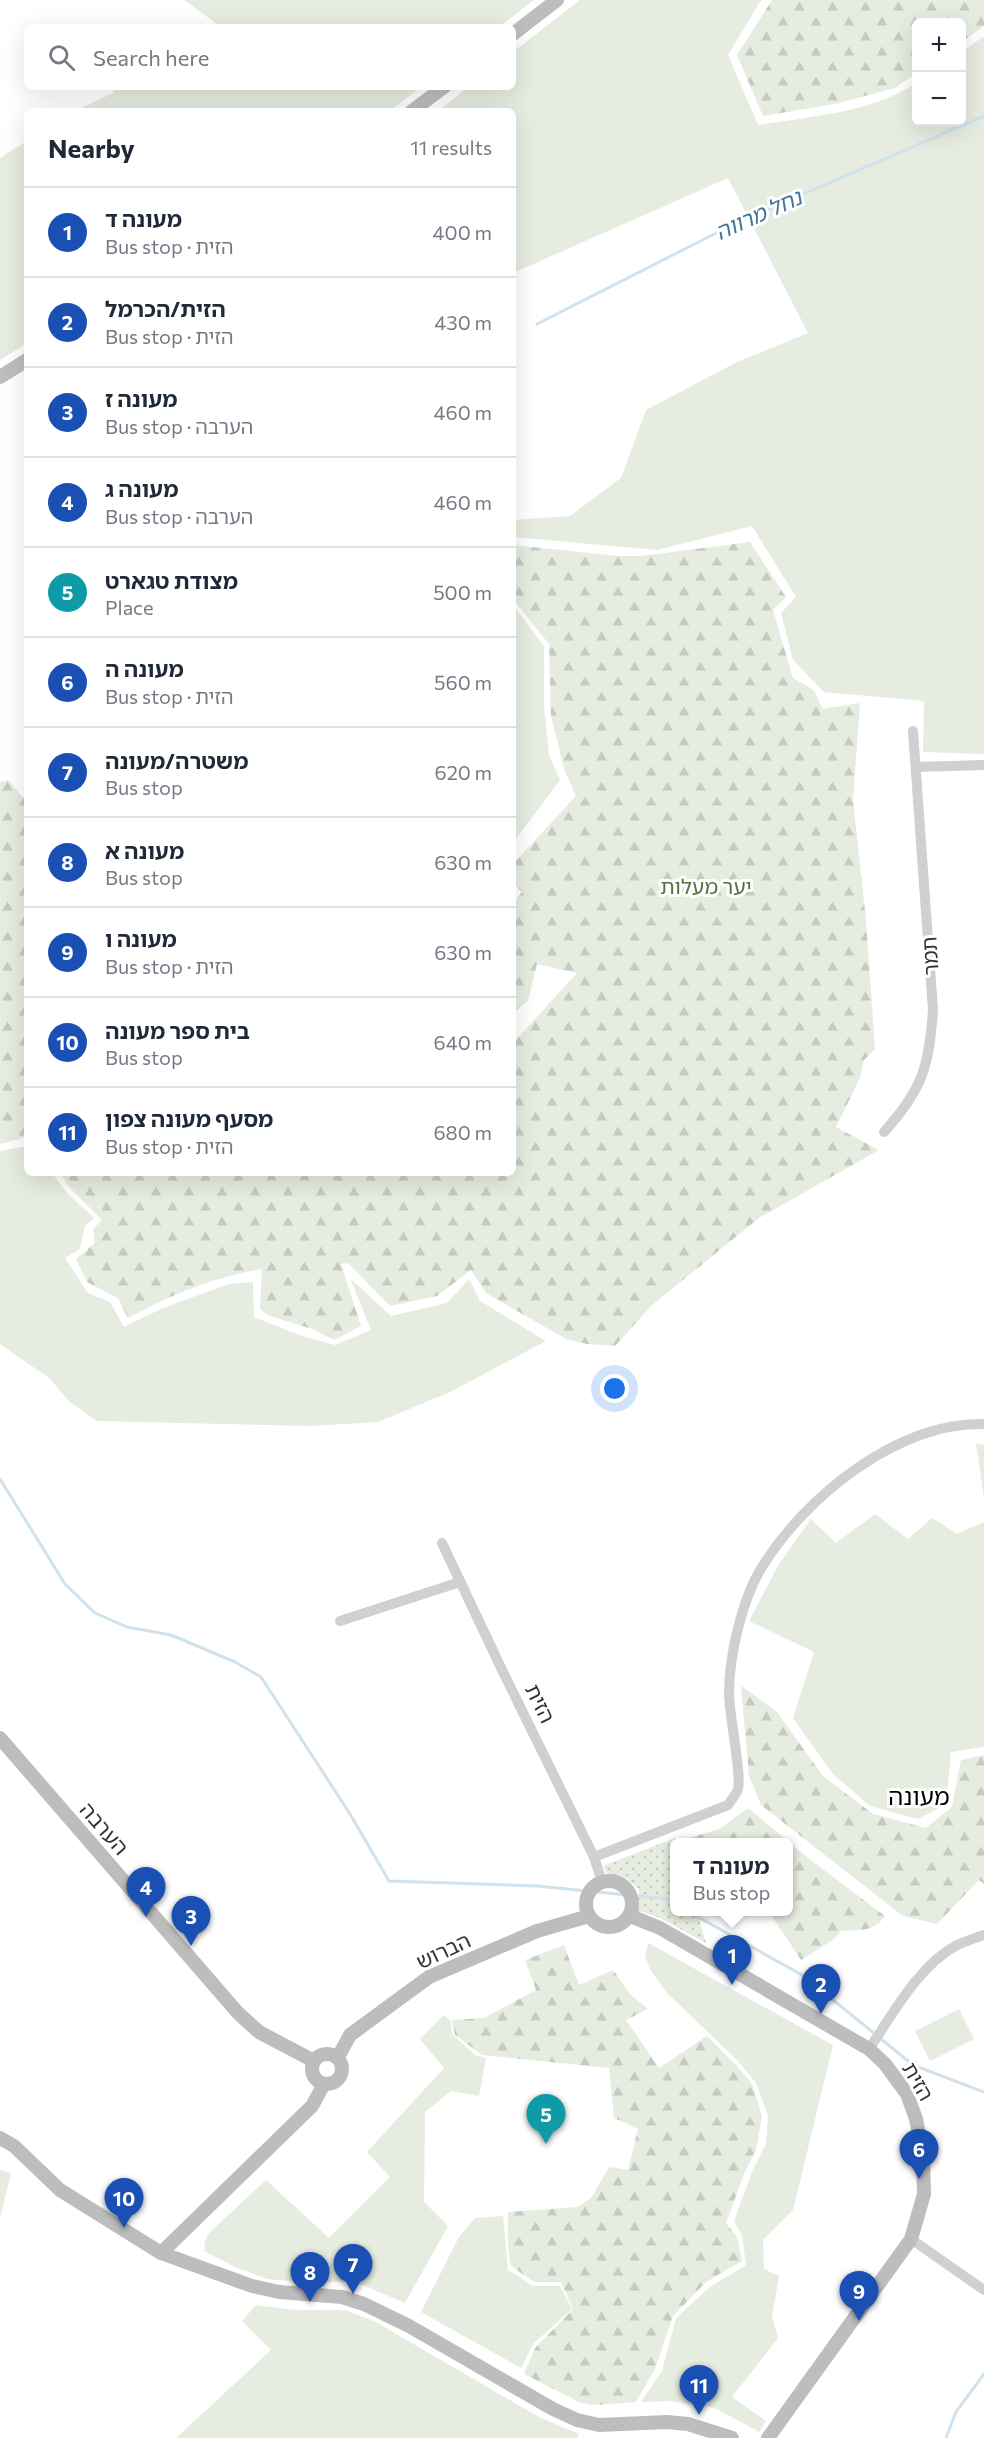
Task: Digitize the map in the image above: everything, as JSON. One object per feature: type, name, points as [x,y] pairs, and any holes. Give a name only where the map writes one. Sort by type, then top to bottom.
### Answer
[{"type":"main road","points":[[516,32],[557,0]]},
{"type":"main road","points":[[416,108],[440,90]]},
{"type":"main road","points":[[0,377],[24,362]]},
{"type":"main road","name":"הערבה","points":[[0,1738],[238,2013],[260,2032],[314,2061]]},
{"type":"main road","points":[[614,1881],[628,1890],[632,1908],[630,1916],[617,1926],[601,1927],[589,1916],[585,1907],[586,1899],[595,1885],[614,1881]]},
{"type":"main road","name":"הברוש","points":[[338,2057],[350,2036],[429,1977],[537,1931],[589,1916]]},
{"type":"main road","name":"הזית","points":[[630,1916],[660,1928],[869,2049],[885,2064],[907,2094],[916,2119],[923,2153],[924,2194],[911,2239],[768,2438]]},
{"type":"main road","points":[[328,2053],[338,2057],[342,2067],[340,2077],[334,2082],[324,2084],[314,2076],[312,2066],[314,2061],[328,2053]]},
{"type":"main road","points":[[161,2253],[312,2106],[324,2084]]},
{"type":"main road","points":[[0,2138],[14,2146],[60,2190],[161,2253],[252,2286],[279,2292],[342,2297],[364,2304],[409,2326],[553,2409],[577,2420],[599,2425],[688,2424],[732,2438]]},
{"type":"street","name":"תמר","points":[[884,1132],[915,1093],[930,1049],[933,1010],[913,731]]},
{"type":"street","points":[[916,767],[984,765]]},
{"type":"street","points":[[594,1857],[728,1805],[739,1788],[729,1694],[733,1654],[747,1598],[761,1568],[802,1514],[834,1486],[869,1461],[910,1440],[934,1430],[967,1424],[984,1425]]},
{"type":"street","name":"הזית","points":[[442,1543],[594,1857],[602,1882]]},
{"type":"street","points":[[340,1621],[460,1582]]},
{"type":"street","points":[[869,2049],[911,1988],[935,1962],[957,1946],[984,1935]]},
{"type":"street","points":[[911,2239],[984,2290]]},
{"type":"green space","points":[[184,0],[534,0],[503,24],[217,24]]},
{"type":"green space","points":[[580,0],[761,0],[728,55],[758,125],[861,107],[881,101],[912,85],[912,126],[966,126],[966,49],[984,36],[984,754],[923,752],[924,701],[824,692],[793,660],[781,613],[796,597],[752,526],[657,550],[516,537],[516,520],[570,516],[621,478],[646,410],[737,362],[808,333],[728,178],[516,272],[516,108],[442,108],[464,90],[516,90],[516,50]]},
{"type":"green space","points":[[772,0],[984,0],[984,26],[966,39],[966,18],[912,18],[912,76],[895,88],[835,104],[763,116],[737,55]]},
{"type":"green space","points":[[114,90],[417,90],[394,108],[81,108],[113,93]]},
{"type":"green space","points":[[24,143],[24,345],[0,360],[0,158]]},
{"type":"green space","name":"יער מעלות","points":[[750,542],[786,597],[773,610],[793,678],[814,690],[822,709],[860,703],[853,799],[866,921],[875,1049],[864,1060],[860,1078],[836,1127],[879,1150],[759,1218],[651,1306],[615,1346],[587,1344],[566,1339],[486,1293],[471,1270],[437,1296],[390,1306],[348,1263],[341,1264],[361,1326],[334,1340],[312,1329],[267,1315],[260,1309],[262,1269],[244,1272],[193,1288],[128,1318],[118,1298],[87,1282],[76,1259],[95,1243],[93,1229],[102,1220],[69,1187],[62,1176],[516,1176],[516,1040],[577,973],[537,964],[528,1001],[516,1011],[516,899],[522,892],[516,886],[516,861],[576,796],[564,769],[551,715],[549,644],[516,603],[516,545],[619,556],[641,556]]},
{"type":"green space","points":[[516,609],[544,646],[544,708],[549,755],[560,780],[516,839]]},
{"type":"green space","points":[[8,780],[24,799],[24,1138],[0,1144],[0,782]]},
{"type":"green space","points":[[24,1147],[24,1176],[54,1176],[67,1193],[94,1218],[85,1226],[80,1249],[65,1258],[88,1293],[110,1302],[124,1327],[163,1308],[229,1284],[253,1282],[254,1317],[299,1335],[335,1345],[371,1330],[350,1278],[391,1316],[447,1303],[469,1279],[480,1301],[546,1341],[450,1392],[378,1422],[310,1426],[97,1421],[70,1402],[49,1378],[0,1344],[0,1151]]},
{"type":"green space","points":[[976,1443],[984,1445],[984,1499]]},
{"type":"green space","points":[[875,1514],[908,1539],[932,1518],[957,1534],[984,1522],[984,1747],[951,1752],[946,1804],[918,1819],[870,1806],[833,1774],[793,1718],[814,1652],[749,1621],[779,1564],[811,1519],[836,1543]]},
{"type":"green space","points":[[741,1686],[777,1712],[823,1776],[873,1814],[926,1828],[952,1807],[961,1760],[984,1755],[984,1884],[979,1880],[937,1924],[903,1916],[761,1805],[749,1776]]},
{"type":"green space","points":[[748,1808],[784,1838],[689,1838],[719,1829]]},
{"type":"green space","points":[[670,1840],[670,1916],[698,1916],[706,1943],[658,1917],[638,1911],[639,1889],[626,1878],[608,1875],[603,1866]]},
{"type":"green space","points":[[793,1845],[885,1916],[871,1928],[841,1931],[833,1940],[801,1960],[772,1916],[793,1916]]},
{"type":"green space","points":[[648,1943],[833,2045],[793,2210],[763,2240],[764,2269],[779,2276],[772,2317],[778,2338],[732,2397],[766,2421],[759,2432],[715,2408],[668,2401],[641,2402],[662,2371],[676,2318],[710,2287],[746,2265],[742,2236],[734,2221],[752,2172],[766,2144],[768,2116],[756,2083],[737,2060],[667,1993],[651,1971],[645,1956]]},
{"type":"green space","points":[[564,1945],[579,1985],[613,1970],[631,1995],[648,2009],[626,2020],[659,2068],[707,2036],[752,2084],[762,2116],[756,2150],[744,2174],[726,2223],[737,2237],[742,2261],[706,2282],[673,2316],[655,2369],[636,2402],[595,2405],[581,2403],[524,2374],[535,2348],[573,2309],[561,2282],[534,2282],[511,2266],[508,2248],[508,2212],[577,2207],[591,2198],[609,2167],[628,2170],[638,2129],[614,2118],[609,2068],[482,2055],[455,2035],[452,2020],[484,2018],[536,1990],[525,1960]]},
{"type":"green space","points":[[959,2009],[974,2039],[930,2061],[915,2031]]},
{"type":"green space","points":[[444,2015],[451,2022],[452,2034],[476,2056],[486,2058],[479,2096],[451,2091],[425,2112],[424,2202],[448,2226],[405,2303],[355,2282],[300,2282],[267,2279],[235,2267],[204,2251],[209,2233],[266,2180],[329,2238],[390,2177],[367,2152],[444,2068],[420,2039]]},
{"type":"green space","points":[[0,2170],[11,2173],[0,2218]]},
{"type":"green space","points":[[503,2216],[508,2270],[533,2286],[560,2286],[572,2309],[533,2344],[521,2368],[421,2312],[459,2237],[475,2218]]},
{"type":"green space","points":[[256,2305],[295,2310],[345,2310],[374,2321],[539,2417],[579,2434],[577,2438],[176,2438],[271,2350],[242,2321]]},
{"type":"waterway","name":"נחל מרווה","points":[[537,324],[736,223],[984,116]]},
{"type":"waterway","points":[[0,1479],[65,1584],[95,1613],[127,1627],[171,1635],[235,1662],[261,1677],[350,1814],[389,1881],[537,1886],[670,1901]]},
{"type":"waterway","points":[[696,1916],[802,1975],[875,2034]]},
{"type":"waterway","points":[[880,2038],[913,2065],[984,2092]]},
{"type":"waterway","points":[[946,2438],[956,2412],[984,2374]]},
{"type":"place","name":"מעונה ג","points":[[146,1917]]},
{"type":"place","name":"מעונה ז","points":[[191,1946]]},
{"type":"place","name":"מעונה ד","points":[[732,1985]]},
{"type":"place","name":"הזית/הכרמל","points":[[821,2014]]},
{"type":"place","name":"מצודת טגארט","points":[[546,2144]]},
{"type":"place","name":"מעונה ה","points":[[919,2179]]},
{"type":"place","name":"בית ספר מעונה","points":[[124,2228]]},
{"type":"place","name":"משטרה/מעונה","points":[[353,2294]]},
{"type":"place","name":"מעונה א","points":[[310,2302]]},
{"type":"place","name":"מעונה ו","points":[[859,2321]]},
{"type":"place","name":"מסעף מעונה צפון","points":[[699,2415]]},
{"type":"district","name":"מעונה","points":[[919,1795]]}]
